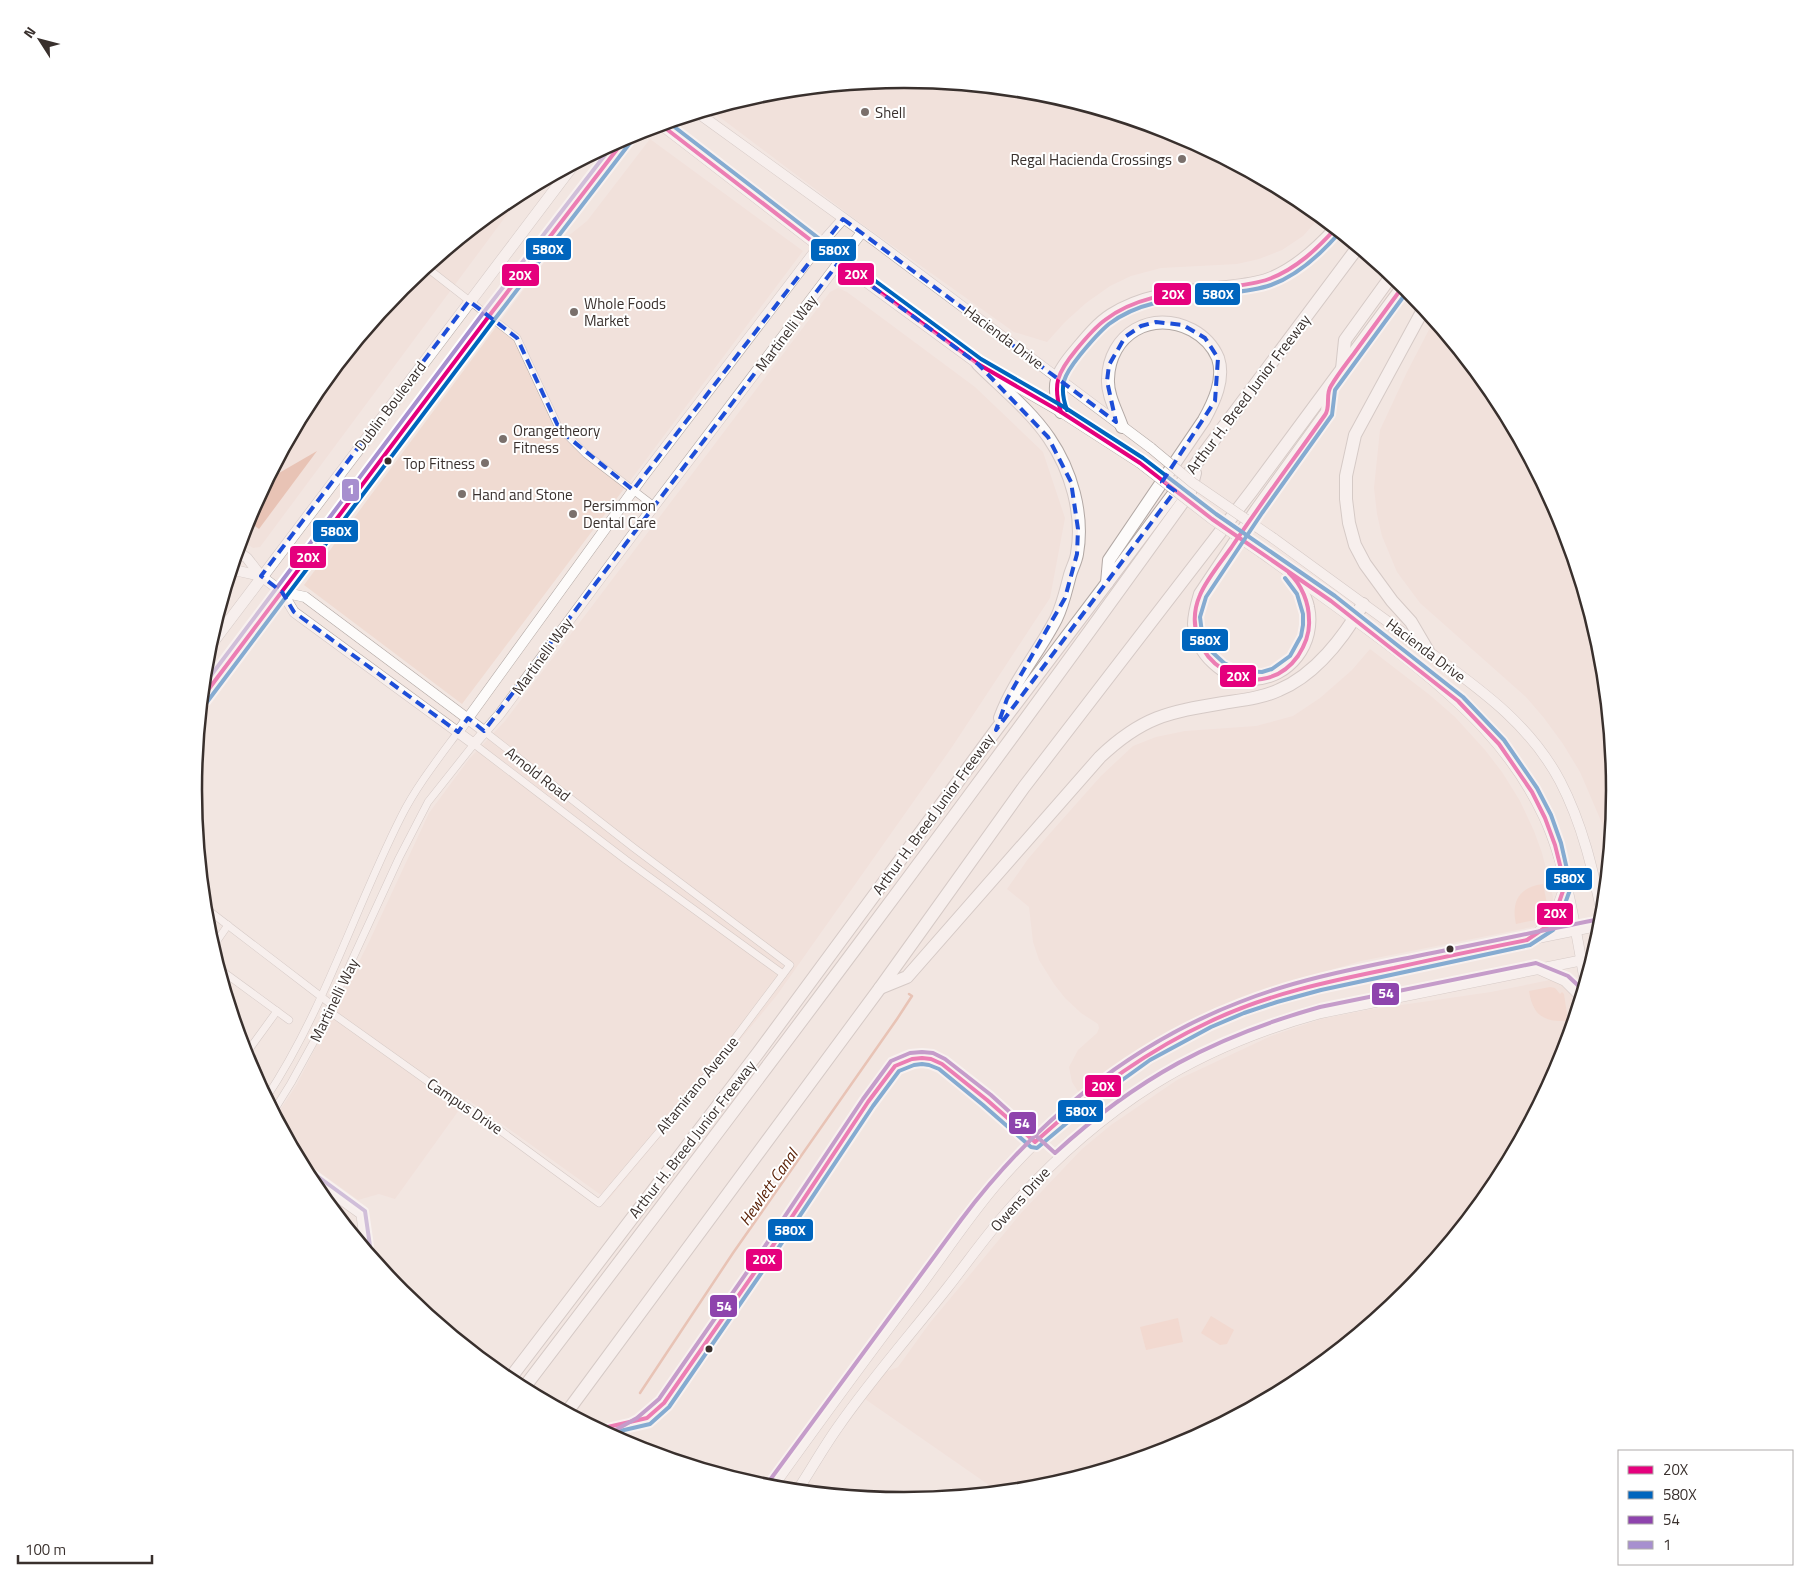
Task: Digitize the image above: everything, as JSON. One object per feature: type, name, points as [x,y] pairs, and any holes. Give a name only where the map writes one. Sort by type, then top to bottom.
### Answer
[{"type":"highway","points":[[1061,412],[1056,398],[1055,387],[1064,364],[1092,330],[1110,316],[1145,299],[1210,288],[1244,286],[1269,279],[1290,268],[1310,254],[1331,233]]},
{"type":"highway","name":"Arthur H. Breed Junior Freeway","points":[[514,1374],[758,1053],[996,730],[1355,252]]},
{"type":"highway","points":[[1342,369],[1345,340],[1388,281]]},
{"type":"highway","points":[[570,1408],[880,988],[1024,787],[1329,388],[1399,291]]},
{"type":"highway","points":[[1420,314],[1355,435],[1346,476],[1346,499],[1349,523],[1355,545],[1365,564],[1392,601],[1411,622],[1428,651]]},
{"type":"highway","points":[[1107,583],[1110,560],[1204,420],[1214,401],[1218,386],[1218,358],[1205,338],[1183,325],[1156,322],[1140,326],[1125,337],[1112,357],[1107,381],[1110,396],[1122,427]]},
{"type":"highway","points":[[978,364],[1032,418],[1048,437],[1060,457],[1071,482],[1078,529],[1077,554],[1065,598],[1056,619],[1007,699],[996,730]]},
{"type":"highway","points":[[1294,576],[1308,606],[1310,619],[1308,634],[1303,648],[1294,660],[1282,670],[1268,677],[1252,679],[1226,672],[1206,655],[1198,641],[1194,625],[1195,610],[1200,594],[1208,579],[1257,509],[1328,412],[1329,388]]},
{"type":"highway","points":[[528,1383],[824,992],[1117,594],[1190,492],[1197,461]]},
{"type":"highway","points":[[880,988],[907,977],[1116,741],[1136,727],[1160,716],[1184,709],[1260,696],[1286,687],[1324,657],[1354,619],[1363,604]]},
{"type":"main road","name":"Dublin Boulevard","points":[[210,688],[489,316],[617,149]]},
{"type":"main road","name":"Dublin Boulevard","points":[[219,633],[565,175]]},
{"type":"street","name":"Hacienda Drive","points":[[703,117],[1058,378],[1193,483],[1272,538],[1501,706],[1521,726],[1542,752],[1574,808],[1584,837],[1598,894]]},
{"type":"street","name":"Hacienda Drive","points":[[667,129],[839,262],[978,364],[1061,412],[1140,463],[1196,507],[1354,619],[1458,701],[1499,744],[1527,785],[1545,818],[1555,845],[1565,885],[1583,972]]},
{"type":"street","name":"Martinelli Way","points":[[269,1090],[284,1068],[322,997],[401,816],[430,771],[633,490],[819,246],[843,219]]},
{"type":"street","name":"Martinelli Way","points":[[277,1106],[296,1075],[331,1008],[399,858],[428,802],[484,731],[499,715],[654,506],[862,232]]},
{"type":"street","points":[[431,271],[517,338],[558,426],[586,454],[654,506]]},
{"type":"street","name":"Arnold Road","points":[[242,555],[261,576],[282,592],[294,612],[458,732],[626,860],[783,974]]},
{"type":"street","name":"Arnold Road","points":[[237,571],[261,576]]},
{"type":"street","name":"Arnold Road","points":[[282,592],[304,597],[468,718],[634,848],[790,965]]},
{"type":"street","points":[[1595,879],[1599,886]]},
{"type":"street","points":[[1527,940],[1549,925],[1553,920],[1565,885]]},
{"type":"street","name":"Campus Drive","points":[[213,914],[322,997],[331,1008],[447,1095],[475,1112],[599,1203]]},
{"type":"street","points":[[218,940],[228,925]]},
{"type":"street","name":"Owens Drive","points":[[777,1481],[862,1363],[993,1188],[1054,1124],[1109,1080],[1152,1051],[1181,1035],[1241,1008],[1275,996],[1348,977],[1593,926]]},
{"type":"street","name":"Owens Drive","points":[[801,1484],[838,1427],[872,1380],[1013,1204],[1083,1135],[1137,1094],[1220,1048],[1286,1022],[1320,1013],[1586,959]]},
{"type":"street","name":"Altamirano Avenue","points":[[599,1203],[712,1069],[790,965]]},
{"type":"street","points":[[1538,969],[1565,981],[1576,992]]},
{"type":"street","points":[[225,973],[289,1020]]},
{"type":"street","points":[[251,1047],[277,1011]]},
{"type":"street","points":[[329,1192],[360,1215],[363,1237]]},
{"type":"highlighted area","points":[[843,219],[1116,422],[1107,381],[1109,365],[1125,337],[1141,326],[1156,322],[1183,325],[1205,338],[1218,358],[1215,401],[1162,482],[1175,491],[996,730],[1007,699],[1065,598],[1077,554],[1078,529],[1071,482],[1048,437],[978,364],[839,262],[484,731],[468,718],[458,732],[294,612],[282,592],[261,576],[469,301],[517,338],[558,426],[568,437],[633,490]]},
{"type":"shaded area","points":[[858,89],[950,89],[1041,101],[1086,111],[1173,141],[1215,160],[1255,182],[1316,222],[1303,236],[1282,250],[1259,259],[1237,264],[1161,268],[1131,276],[1110,286],[1086,303],[1047,342],[1014,332],[855,219],[715,113],[767,101]]},
{"type":"shaded area","points":[[650,139],[803,251],[462,704],[304,585],[557,245],[587,221]]},
{"type":"shaded area","points":[[513,207],[260,547],[253,548],[247,544],[274,479],[320,400],[347,362],[407,293],[476,233]]},
{"type":"shaded area","points":[[838,288],[847,292],[975,387],[1043,452],[1065,518],[1050,598],[952,747],[777,995],[608,1200],[467,1099],[395,1199],[379,1194],[358,1200],[312,1167],[279,1111],[297,1084],[369,942],[429,813],[469,759],[505,721],[830,292]]},
{"type":"shaded area","points":[[1431,326],[1461,362],[1488,400],[1534,479],[1553,521],[1583,608],[1593,653],[1605,744],[1605,831],[1580,772],[1544,718],[1526,697],[1420,603],[1397,572],[1382,536],[1374,488],[1380,430]]},
{"type":"shaded area","points":[[317,451],[259,529],[253,525],[276,475]]},
{"type":"shaded area","points":[[1370,649],[1455,717],[1502,772],[1520,801],[1542,853],[1553,897],[1552,913],[1542,925],[1361,961],[1300,979],[1247,998],[1174,1030],[1130,1055],[1079,1093],[1072,1082],[1069,1067],[1078,1050],[1097,1033],[1098,1024],[1081,1013],[1054,984],[1039,960],[1033,942],[1029,907],[1007,889],[1028,859],[1052,831],[1101,776],[1133,746],[1156,737],[1185,731],[1256,726],[1293,716],[1320,698],[1352,670]]},
{"type":"shaded area","points":[[1543,884],[1547,904],[1546,911],[1543,912],[1539,919],[1516,924],[1515,909],[1519,897],[1528,888]]},
{"type":"shaded area","points":[[1550,980],[1560,981],[1572,994],[1573,1004],[1569,1016],[1553,1059],[1534,1101],[1488,1180],[1461,1218],[1432,1253],[1401,1287],[1367,1318],[1332,1347],[1294,1374],[1215,1420],[1173,1439],[1130,1455],[1086,1469],[1041,1479],[991,1487],[865,1399],[883,1373],[898,1367],[929,1324],[1022,1212],[1082,1149],[1111,1125],[1177,1080],[1271,1036],[1321,1019],[1367,1010],[1491,992]]},
{"type":"shaded area","points":[[1550,987],[1555,988],[1560,994],[1562,992],[1564,994],[1567,1021],[1546,1019],[1541,1016],[1533,1006],[1529,991]]},
{"type":"shaded area","points":[[1211,1316],[1234,1330],[1227,1344],[1220,1345],[1201,1333]]},
{"type":"shaded area","points":[[1178,1318],[1183,1342],[1146,1350],[1140,1327]]},
{"type":"waterway","name":"Hewlett Canal","points":[[640,1393],[733,1253],[897,1019],[912,996],[909,994]]},
{"type":"transit line","name":"580X","points":[[618,1431],[650,1424],[669,1407],[873,1106],[899,1071],[922,1064],[939,1069],[1031,1147],[1037,1148],[1093,1101],[1150,1060],[1211,1027],[1244,1013],[1321,990],[1530,945],[1553,930],[1558,923],[1571,887],[1561,843],[1551,815],[1537,788],[1504,740],[1463,697],[1335,596],[1216,514],[1143,458],[1064,407],[981,359],[843,257],[674,127]]},
{"type":"transit line","name":"20X","points":[[608,1427],[647,1418],[664,1403],[766,1256],[868,1102],[895,1066],[912,1059],[922,1058],[931,1059],[942,1064],[1035,1142],[1075,1107],[1139,1060],[1185,1034],[1231,1012],[1276,996],[1323,983],[1527,940],[1549,925],[1553,920],[1565,885],[1555,845],[1545,818],[1532,792],[1499,744],[1458,701],[1331,601],[1212,519],[1140,463],[1061,412],[978,364],[839,262],[667,129]]},
{"type":"transit line","name":"580X","points":[[208,701],[494,320],[630,143]]},
{"type":"transit line","name":"20X","points":[[210,688],[489,316],[617,149]]},
{"type":"transit line","name":"1","points":[[212,674],[484,312],[605,154]]},
{"type":"transit line","name":"20X","points":[[1061,412],[1057,394],[1058,379],[1061,372],[1093,330],[1117,312],[1158,296],[1250,284],[1269,279],[1297,264],[1331,233]]},
{"type":"transit line","name":"580X","points":[[1067,410],[1063,394],[1066,375],[1097,335],[1121,316],[1147,305],[1161,302],[1258,289],[1271,285],[1300,270],[1336,236]]},
{"type":"transit line","name":"20X","points":[[1289,573],[1301,589],[1309,614],[1308,634],[1298,656],[1281,672],[1262,679],[1242,678],[1224,670],[1209,657],[1198,639],[1195,618],[1200,595],[1214,571],[1327,412],[1329,389],[1399,291]]},
{"type":"transit line","name":"580X","points":[[1285,578],[1297,594],[1303,614],[1301,636],[1290,656],[1272,669],[1262,672],[1241,671],[1224,663],[1210,650],[1202,633],[1200,617],[1206,597],[1262,513],[1332,415],[1335,390],[1404,296]]},
{"type":"transit line","name":"54","points":[[770,1480],[961,1220],[989,1185],[1019,1151],[1051,1120],[1121,1065],[1159,1041],[1199,1020],[1240,1002],[1286,986],[1356,969],[1594,920]]},
{"type":"transit line","name":"54","points":[[615,1430],[637,1418],[659,1399],[761,1252],[863,1099],[891,1061],[910,1053],[922,1052],[933,1053],[945,1059],[991,1095],[1055,1153],[1116,1103],[1178,1063],[1245,1032],[1281,1019],[1320,1007],[1536,963],[1568,976],[1579,986]]},
{"type":"transit line","name":"1","points":[[318,1177],[365,1211],[370,1246]]},
{"type":"place","name":"Shell","points":[[865,112]]},
{"type":"place","name":"Regal Hacienda Crossings","points":[[1182,159]]},
{"type":"place","name":"Whole Foods Market","points":[[574,312]]},
{"type":"place","name":"Orangetheory Fitness","points":[[503,439]]},
{"type":"place","name":"Top Fitness","points":[[485,463]]},
{"type":"place","name":"Hand and Stone","points":[[462,494]]},
{"type":"place","name":"Persimmon Dental Care","points":[[573,514]]}]
